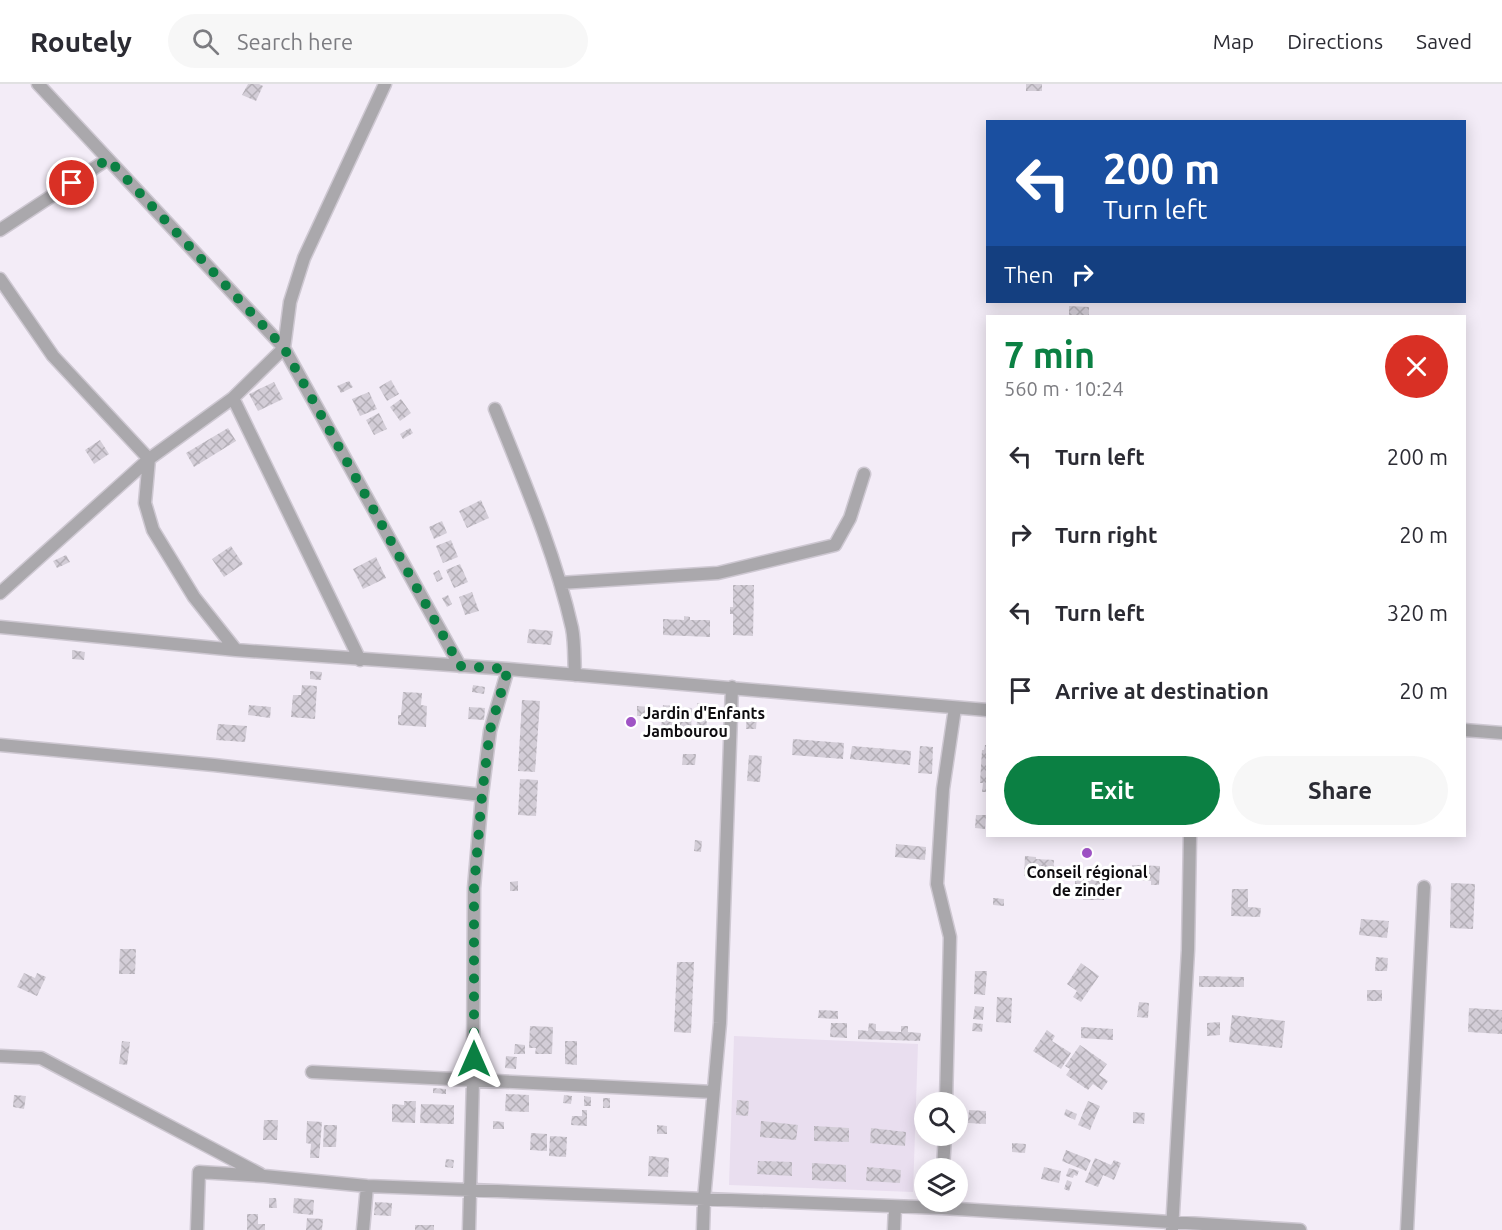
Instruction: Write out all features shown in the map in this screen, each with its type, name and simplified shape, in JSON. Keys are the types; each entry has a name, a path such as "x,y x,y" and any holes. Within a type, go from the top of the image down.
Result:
{"street":[{"path":"38,84 284,348 460,666"},
{"path":"0,593 149,459 233,398 284,348 290,302 304,258 385,84"},
{"path":"0,230 108,159"},
{"path":"0,279 53,356 149,459 145,503 153,530 194,597 236,650"},
{"path":"233,398 360,660"},
{"path":"495,410 535,508 560,583 572,631 576,675"},
{"path":"560,583 718,573 835,545 850,518 864,474"},
{"path":"0,627 236,650 508,669 986,710"},
{"path":"469,1230 474,1080 474,888 490,730 508,669"},
{"path":"703,1230 720,1023 732,687"},
{"path":"946,1092 950,937 937,884 943,789 955,708"},
{"path":"1466,730 1502,733"},
{"path":"0,746 226,766 482,795"},
{"path":"1172,1226 1188,950 1190,837"},
{"path":"1407,1230 1424,887"},
{"path":"0,1056 41,1058 264,1176"},
{"path":"312,1072 713,1092"},
{"path":"197,1230 199,1172 367,1186 914,1206"},
{"path":"363,1230 367,1186"},
{"path":"894,1230 895,1207"},
{"path":"968,1209 1079,1224 1300,1230"}],"shaded area":[{"path":"734,1036 918,1044 916,1092 914,1092 913,1192 729,1185"}],"building":[{"path":"248,84 263,86 256,101 242,95"},
{"path":"1026,84 1042,84 1042,91 1026,91"},
{"path":"1069,306 1089,307 1089,315 1069,315"},
{"path":"391,380 399,394 387,401 379,387"},
{"path":"349,381 353,387 341,393 337,386"},
{"path":"274,382 283,399 258,411 249,394"},
{"path":"369,392 377,409 360,416 352,399"},
{"path":"401,399 411,413 400,421 390,407"},
{"path":"379,413 387,429 374,435 366,420"},
{"path":"228,428 236,441 194,467 186,453"},
{"path":"410,428 413,433 403,439 400,434"},
{"path":"100,440 109,454 94,464 85,450"},
{"path":"481,500 489,518 467,528 459,511"},
{"path":"442,521 447,533 434,539 429,527"},
{"path":"451,540 458,557 443,563 436,546"},
{"path":"231,546 243,564 224,577 212,559"},
{"path":"66,555 70,562 57,568 53,561"},
{"path":"376,557 386,578 363,589 353,569"},
{"path":"460,564 468,582 454,588 446,570"},
{"path":"439,570 443,579 437,582 433,573"},
{"path":"733,585 754,585 753,636 733,635 733,614 730,614 730,607 733,607"},
{"path":"472,592 479,611 465,615 459,597"},
{"path":"448,595 452,604 447,607 442,598"},
{"path":"684,616 690,617 690,620 710,620 710,637 663,635 663,619 684,620"},
{"path":"529,629 553,631 551,645 527,643"},
{"path":"72,650 85,652 84,660 72,659"},
{"path":"310,671 322,672 321,680 310,679"},
{"path":"302,685 317,686 315,719 291,717 293,695 301,695"},
{"path":"473,685 485,687 484,694 472,692"},
{"path":"403,692 422,693 421,705 427,706 426,727 398,725"},
{"path":"522,700 540,701 535,772 518,771"},
{"path":"697,703 710,704 709,709 697,707"},
{"path":"249,705 271,707 270,718 248,715"},
{"path":"663,705 692,708 691,730 661,728"},
{"path":"637,706 651,707 650,716 637,716"},
{"path":"469,707 485,708 484,720 468,719"},
{"path":"747,709 762,710 762,717 757,717 756,729 746,729"},
{"path":"697,719 707,719 706,739 696,738"},
{"path":"218,724 247,726 245,742 216,740"},
{"path":"793,739 844,743 843,759 792,755"},
{"path":"986,745 986,792 982,792 983,783 980,783 982,750"},
{"path":"852,746 911,751 910,765 850,759"},
{"path":"920,746 933,747 932,774 918,773"},
{"path":"683,754 696,754 695,765 682,765"},
{"path":"749,755 762,756 760,782 747,781"},
{"path":"520,779 538,780 536,816 518,815"},
{"path":"976,815 986,815 985,829 975,828"},
{"path":"695,840 702,841 701,852 694,851"},
{"path":"896,844 926,847 925,860 895,857"},
{"path":"1025,856 1054,860 1053,877 1024,876"},
{"path":"1132,865 1160,866 1159,885 1151,885 1151,881 1140,880 1140,877 1131,877"},
{"path":"1075,878 1105,878 1104,900 1083,900 1083,892 1075,891"},
{"path":"518,881 518,891 510,891 510,882"},
{"path":"1451,883 1475,884 1473,929 1450,928"},
{"path":"1232,889 1248,889 1248,907 1261,908 1260,917 1231,916"},
{"path":"993,898 1004,899 1004,906 993,905"},
{"path":"1361,919 1389,921 1387,938 1359,935"},
{"path":"120,949 136,949 135,974 119,974"},
{"path":"1376,957 1388,958 1387,971 1375,971"},
{"path":"677,962 694,962 691,1033 674,1032"},
{"path":"1081,963 1099,976 1081,1002 1073,997 1077,991 1067,984"},
{"path":"975,971 987,971 985,995 974,994"},
{"path":"24,973 35,978 37,973 46,977 37,996 17,987"},
{"path":"1199,976 1244,977 1244,987 1199,987"},
{"path":"1367,990 1382,990 1382,1001 1367,1001"},
{"path":"997,997 1012,998 1011,1023 996,1022"},
{"path":"1139,1002 1149,1003 1148,1018 1137,1017"},
{"path":"975,1006 984,1007 983,1020 973,1019"},
{"path":"1469,1008 1502,1010 1502,1034 1468,1032"},
{"path":"819,1010 838,1011 838,1019 818,1018"},
{"path":"1232,1015 1285,1021 1282,1048 1229,1042"},
{"path":"1220,1022 1220,1035 1207,1036 1207,1023"},
{"path":"831,1023 847,1023 847,1038 830,1037"},
{"path":"869,1023 876,1024 876,1031 901,1032 901,1026 908,1026 908,1032 921,1033 920,1041 858,1039 858,1030 868,1031"},
{"path":"973,1023 983,1024 982,1032 972,1031"},
{"path":"530,1026 553,1027 552,1054 535,1054 536,1048 529,1048"},
{"path":"1081,1027 1113,1029 1113,1040 1081,1038"},
{"path":"1047,1030 1055,1036 1052,1041 1071,1053 1061,1069 1033,1051"},
{"path":"122,1041 130,1042 127,1065 119,1064"},
{"path":"565,1041 577,1041 577,1065 565,1064"},
{"path":"515,1044 525,1045 525,1054 514,1054"},
{"path":"1080,1045 1107,1064 1099,1075 1108,1081 1102,1090 1093,1084 1088,1090 1066,1075 1070,1069 1065,1066"},
{"path":"506,1056 517,1057 516,1069 505,1068"},
{"path":"433,1088 446,1089 446,1094 433,1093"},
{"path":"506,1094 529,1095 529,1112 505,1111"},
{"path":"14,1095 26,1096 24,1109 13,1107"},
{"path":"564,1095 572,1096 571,1104 563,1103"},
{"path":"584,1096 591,1097 591,1106 584,1106"},
{"path":"603,1098 610,1098 610,1108 603,1108"},
{"path":"737,1100 749,1101 748,1116 736,1115"},
{"path":"404,1101 416,1101 415,1123 392,1122 392,1104 404,1105"},
{"path":"1088,1101 1100,1106 1090,1130 1078,1125"},
{"path":"421,1104 454,1105 454,1124 420,1123"},
{"path":"1066,1109 1077,1114 1075,1120 1064,1115"},
{"path":"582,1110 587,1110 587,1126 571,1125 572,1116 582,1116"},
{"path":"969,1110 986,1111 986,1124 968,1123"},
{"path":"1133,1112 1145,1113 1144,1124 1133,1123"},
{"path":"264,1120 278,1120 277,1140 263,1140"},
{"path":"307,1121 322,1122 319,1158 310,1158 311,1144 306,1143"},
{"path":"493,1121 504,1122 504,1129 493,1129"},
{"path":"761,1121 798,1125 796,1140 760,1137"},
{"path":"324,1125 337,1125 336,1147 323,1147"},
{"path":"657,1125 667,1126 667,1134 657,1134"},
{"path":"814,1126 849,1128 849,1142 814,1141"},
{"path":"871,1128 906,1132 905,1146 870,1143"},
{"path":"531,1133 547,1134 547,1151 530,1150"},
{"path":"550,1136 567,1137 566,1157 549,1156"},
{"path":"1012,1143 1026,1144 1025,1153 1012,1152"},
{"path":"1066,1150 1091,1160 1086,1171 1062,1161"},
{"path":"649,1156 669,1158 668,1177 648,1176"},
{"path":"1095,1158 1111,1165 1114,1160 1121,1163 1114,1180 1103,1175 1098,1187 1085,1182"},
{"path":"446,1159 454,1160 453,1168 445,1167"},
{"path":"758,1161 792,1162 792,1176 757,1174"},
{"path":"812,1163 846,1165 846,1182 812,1180"},
{"path":"867,1167 901,1170 900,1183 866,1181"},
{"path":"1044,1167 1061,1171 1059,1183 1041,1179"},
{"path":"1069,1168 1079,1171 1077,1176 1074,1175 1073,1178 1066,1176"},
{"path":"1067,1180 1072,1182 1069,1191 1064,1189"},
{"path":"269,1198 276,1198 277,1208 269,1208"},
{"path":"294,1198 314,1200 313,1215 293,1213"},
{"path":"375,1202 392,1203 391,1216 374,1215"},
{"path":"247,1214 258,1214 258,1224 265,1224 265,1230 247,1230"},
{"path":"307,1218 323,1219 322,1230 306,1230"},
{"path":"415,1225 434,1225 434,1230 415,1230"}],"place":[{"name":"Jardin d'Enfants Jambourou","path":"631,722"},
{"name":"Conseil régional de zinder","path":"1087,853"}],"route":[{"path":"72,183 108,159 284,348 460,666 508,669 490,730 482,795 474,888 474,1059"}]}
